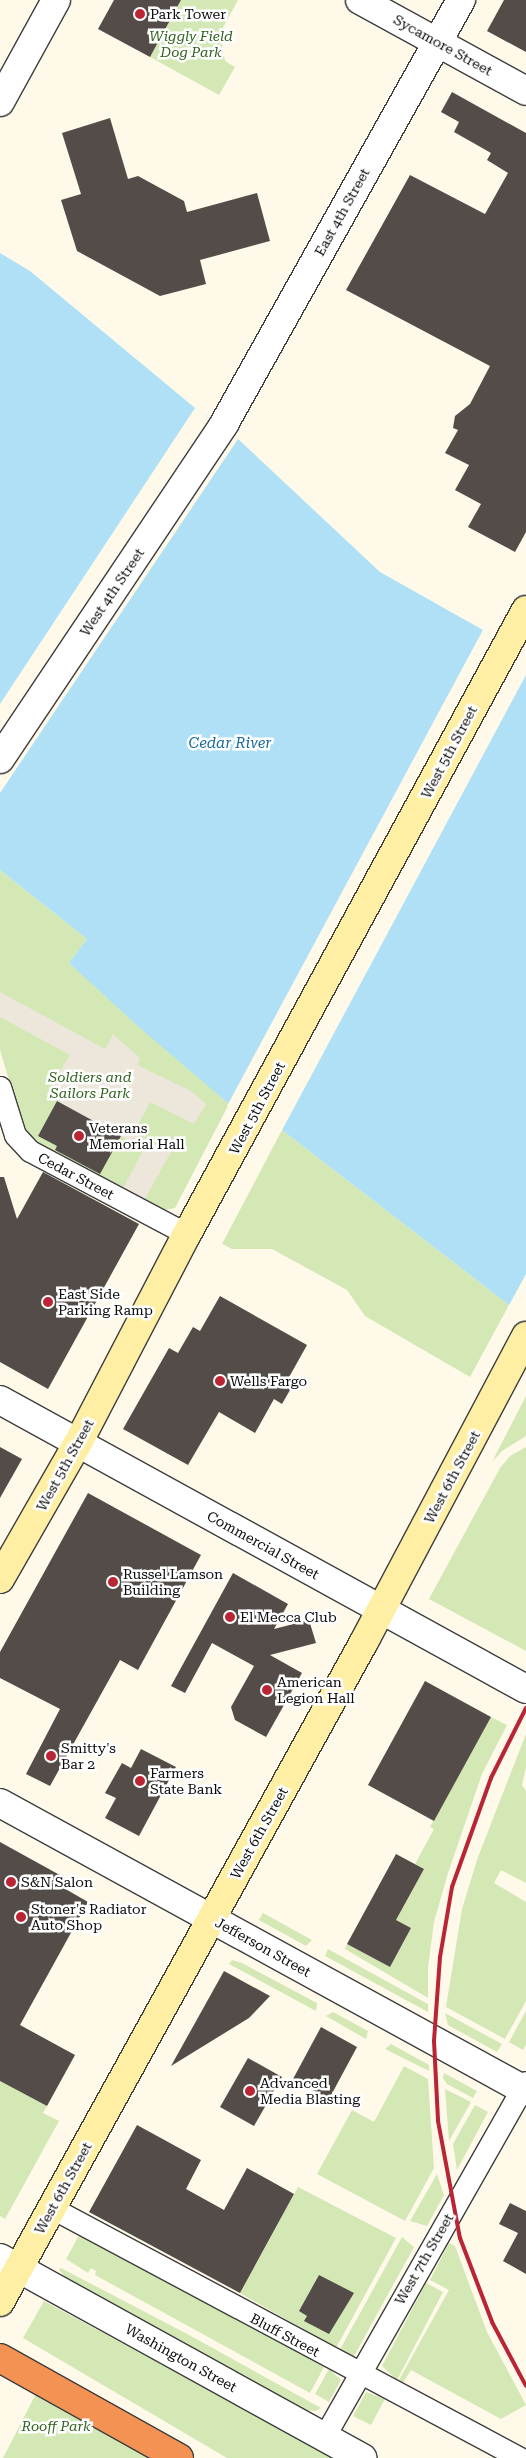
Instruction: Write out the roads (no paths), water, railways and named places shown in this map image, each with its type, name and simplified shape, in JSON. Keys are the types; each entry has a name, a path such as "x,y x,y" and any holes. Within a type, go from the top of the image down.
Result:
{"highway":[{"path":"0,2358 179,2458"}],"main road":[{"name":"West 5th Street","path":"0,1579 78,1443 187,1234 227,1164 526,610"},
{"name":"West 6th Street","path":"0,2302 9,2264 52,2208 382,1610 526,1336"}],"street":[{"path":"0,102 56,0"},
{"name":"Sycamore Street","path":"360,0 526,91"},
{"name":"East 4th Street","path":"224,424 460,0"},
{"name":"West 4th Street","path":"0,759 224,424"},
{"name":"Cedar Street","path":"0,1087 15,1135 30,1151 187,1234"},
{"name":"Commercial Street","path":"0,1400 526,1689"},
{"name":"Jefferson Street","path":"0,1803 525,2088"},
{"name":"West 7th Street","path":"324,2437 359,2373 525,2088"},
{"name":"Bluff Street","path":"52,2208 520,2458"},
{"name":"Washington Street","path":"9,2264 362,2458"}],"water":[{"name":"Cedar River","path":"0,253 30,271 195,408 238,439 380,572 483,630 526,665 526,1323 509,1305 282,1130 229,1104 140,1028 69,963 87,939 0,870"}],"railway":[{"path":"526,1708 491,1778 452,1887 440,1957 434,2041 438,2121 460,2238 492,2322 526,2386"}],"place":[{"name":"Park Tower","path":"140,14"},
{"name":"Veterans Memorial Hall","path":"79,1136"},
{"name":"East Side Parking Ramp","path":"48,1302"},
{"name":"Wells Fargo","path":"220,1381"},
{"name":"Russel Lamson Building","path":"113,1582"},
{"name":"El Mecca Club","path":"230,1617"},
{"name":"American Legion Hall","path":"267,1690"},
{"name":"Smitty's Bar 2","path":"51,1756"},
{"name":"Farmers State Bank","path":"140,1781"},
{"name":"S&N Salon","path":"11,1882"},
{"name":"Stoner's Radiator Auto Shop","path":"21,1917"},
{"name":"Advanced Media Blasting","path":"250,2091"}],"park label":[{"name":"Wiggly Field Dog Park","path":"191,44"},
{"name":"Soldiers and Sailors Park","path":"90,1086"},
{"name":"Rooff Park","path":"56,2426"}]}
